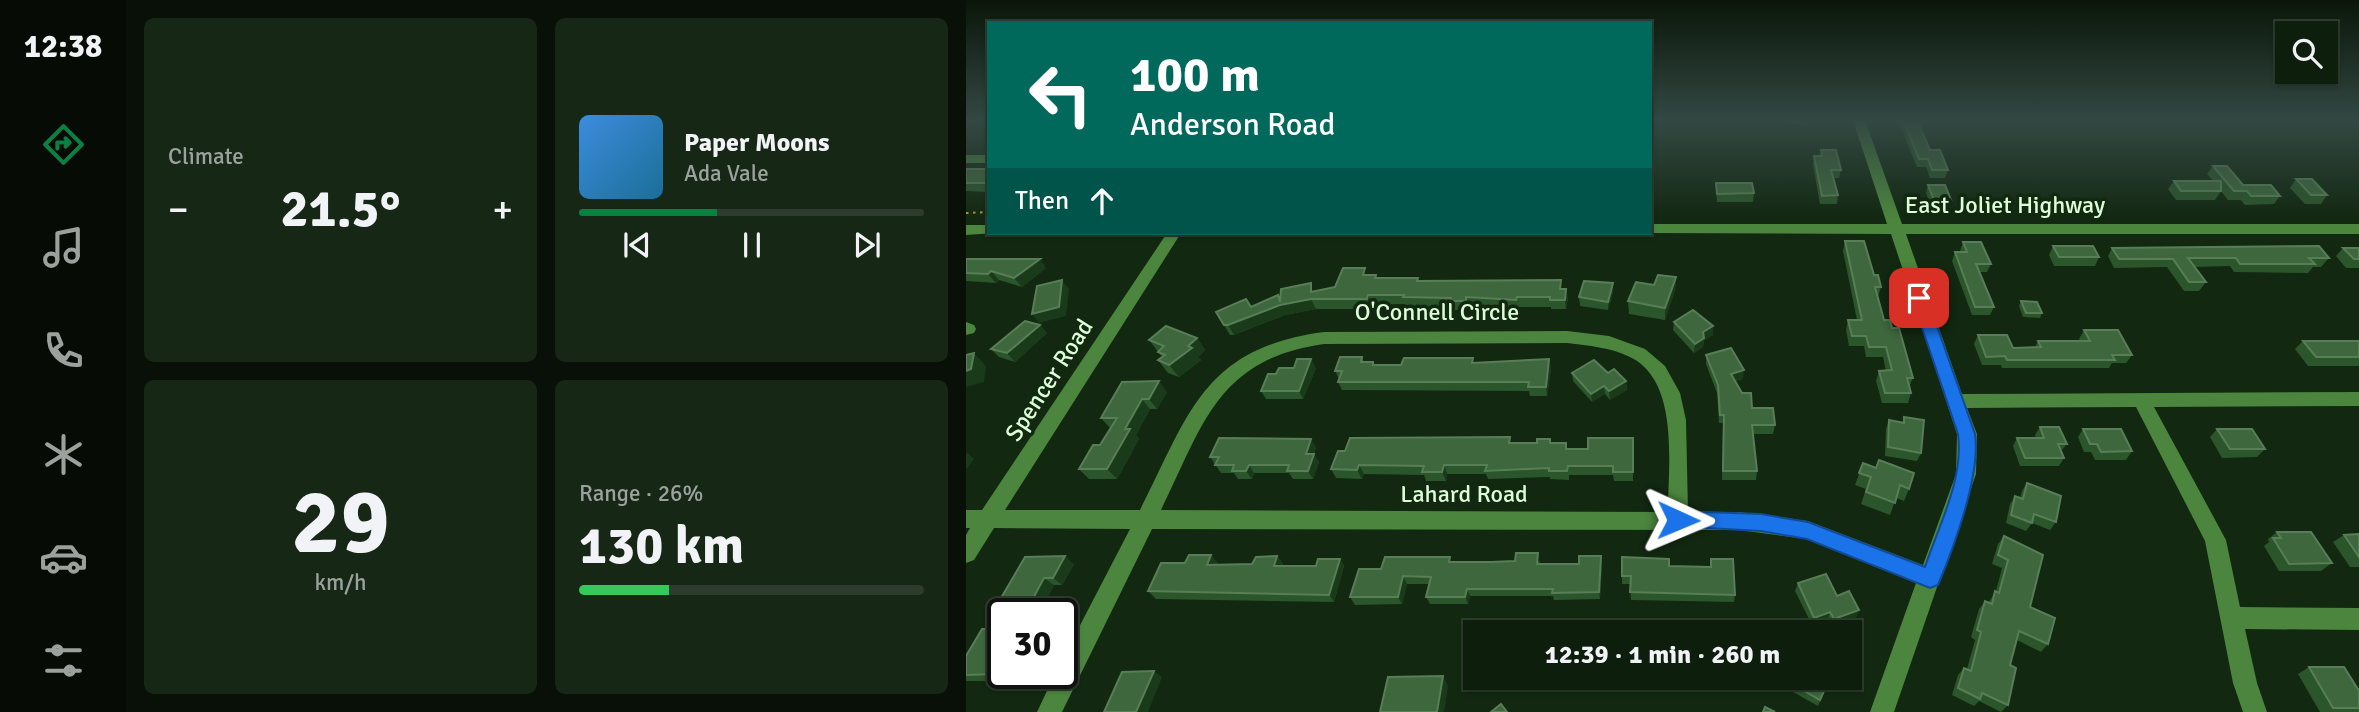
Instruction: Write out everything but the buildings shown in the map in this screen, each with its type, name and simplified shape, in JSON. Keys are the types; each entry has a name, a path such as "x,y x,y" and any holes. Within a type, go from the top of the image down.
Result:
{"street":[{"path":"1871,153 1966,434 1968,461 1966,474 1882,712"},
{"path":"966,159 987,159"},
{"name":"East Joliet Highway","path":"1652,229 2359,229"},
{"path":"966,230 987,230"},
{"name":"Spencer Road","path":"966,553 1173,235"},
{"name":"O'Connell Circle","path":"1049,712 1201,409 1224,379 1243,364 1283,345 1311,339 1393,336 1587,337 1625,345 1644,354 1664,374 1675,403 1678,520"},
{"path":"1955,401 2359,399"},
{"path":"2141,400 2215,540 2245,683 2255,712"},
{"name":"Lahard Road","path":"966,519 1678,520 1761,523 1808,530 1930,578"},
{"path":"2232,618 2359,619"}],"path":[{"path":"966,213 987,212"}],"route":[{"path":"1678,520 1739,521 1808,530 1930,578 1966,474 1968,447 1966,434 1919,298"}]}
